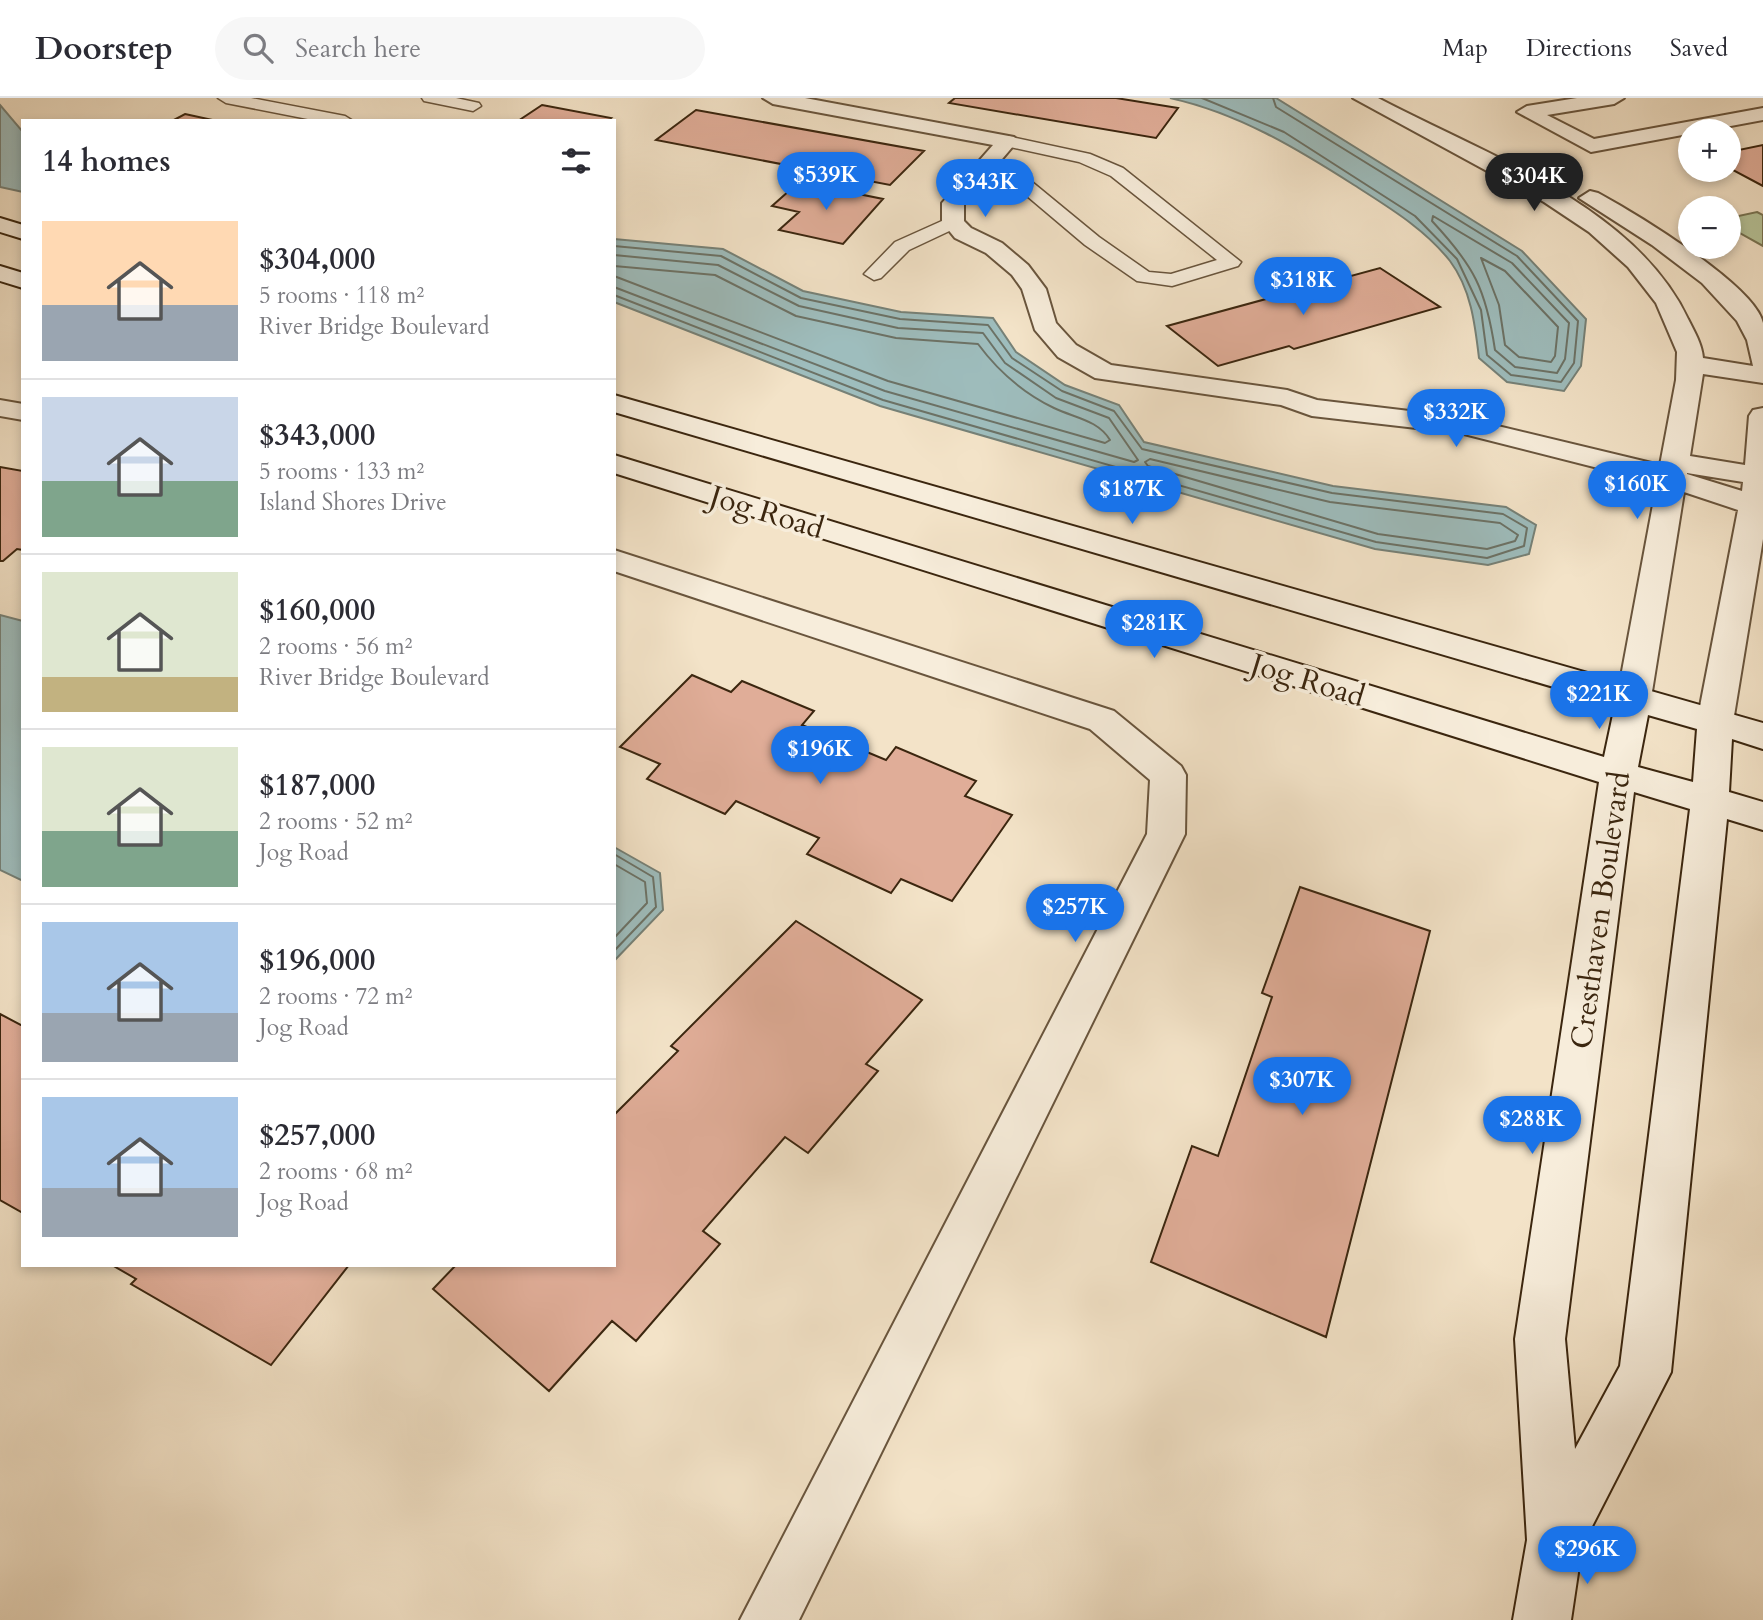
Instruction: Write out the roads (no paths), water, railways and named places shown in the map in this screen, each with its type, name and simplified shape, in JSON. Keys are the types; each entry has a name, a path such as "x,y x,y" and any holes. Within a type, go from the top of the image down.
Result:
{"street":[{"path":"772,98 1007,141"},
{"path":"1363,98 1570,208 1634,258 1664,294 1690,350 1689,364 1763,375"},
{"path":"1395,98 1643,228 1686,256 1727,296 1760,340 1763,361"},
{"path":"1614,98 1527,112 1591,146 1763,114"},
{"path":"1748,98 1763,105"},
{"path":"1007,141 953,203 953,222 963,233 994,248 1020,270 1034,289 1044,325 1067,351 1104,372 1287,398 1312,408 1460,425 1637,467 1672,470"},
{"path":"0,225 21,231"},
{"path":"0,273 21,280"},
{"path":"1664,294 1727,296"},
{"name":"Cresthaven Boulevard","path":"1542,1620 1555,1540 1540,1339 1618,775 1634,698 1689,364"},
{"path":"1287,398 1321,390 1408,397 1672,470 1760,491"},
{"name":"Jog Road","path":"616,404 1763,736"},
{"path":"0,408 21,412"},
{"name":"Cresthaven Boulevard","path":"1555,1540 1645,1372 1710,800 1715,722 1760,491 1763,416"},
{"name":"Jog Road","path":"616,465 1618,775 1763,816"},
{"path":"616,561 1102,720 1168,775 1166,834 769,1620"}],"lane":[{"path":"226,98 335,119"},
{"path":"430,98 480,102"},
{"path":"453,119 480,102"},
{"path":"983,169 1020,181 1092,241 1143,277 1172,280 1231,262 1117,172 1084,158 1007,141"},
{"path":"874,274 902,246 953,222"}],"water":[{"path":"1170,98 1276,98 1522,251 1586,319 1581,366 1564,391 1507,382 1479,358 1471,307 1463,283 1440,249 1405,219 1332,171 1266,133 1219,113"},
{"path":"0,105 21,130 21,192 0,187"},
{"path":"616,239 723,249 803,291 901,312 993,318 1016,352 1065,385 1119,405 1144,442 1333,486 1506,507 1536,525 1529,554 1488,565 1375,549 880,406 616,303"},
{"path":"0,615 21,620 21,880 0,870"},
{"path":"616,848 660,873 663,910 616,959"}]}
